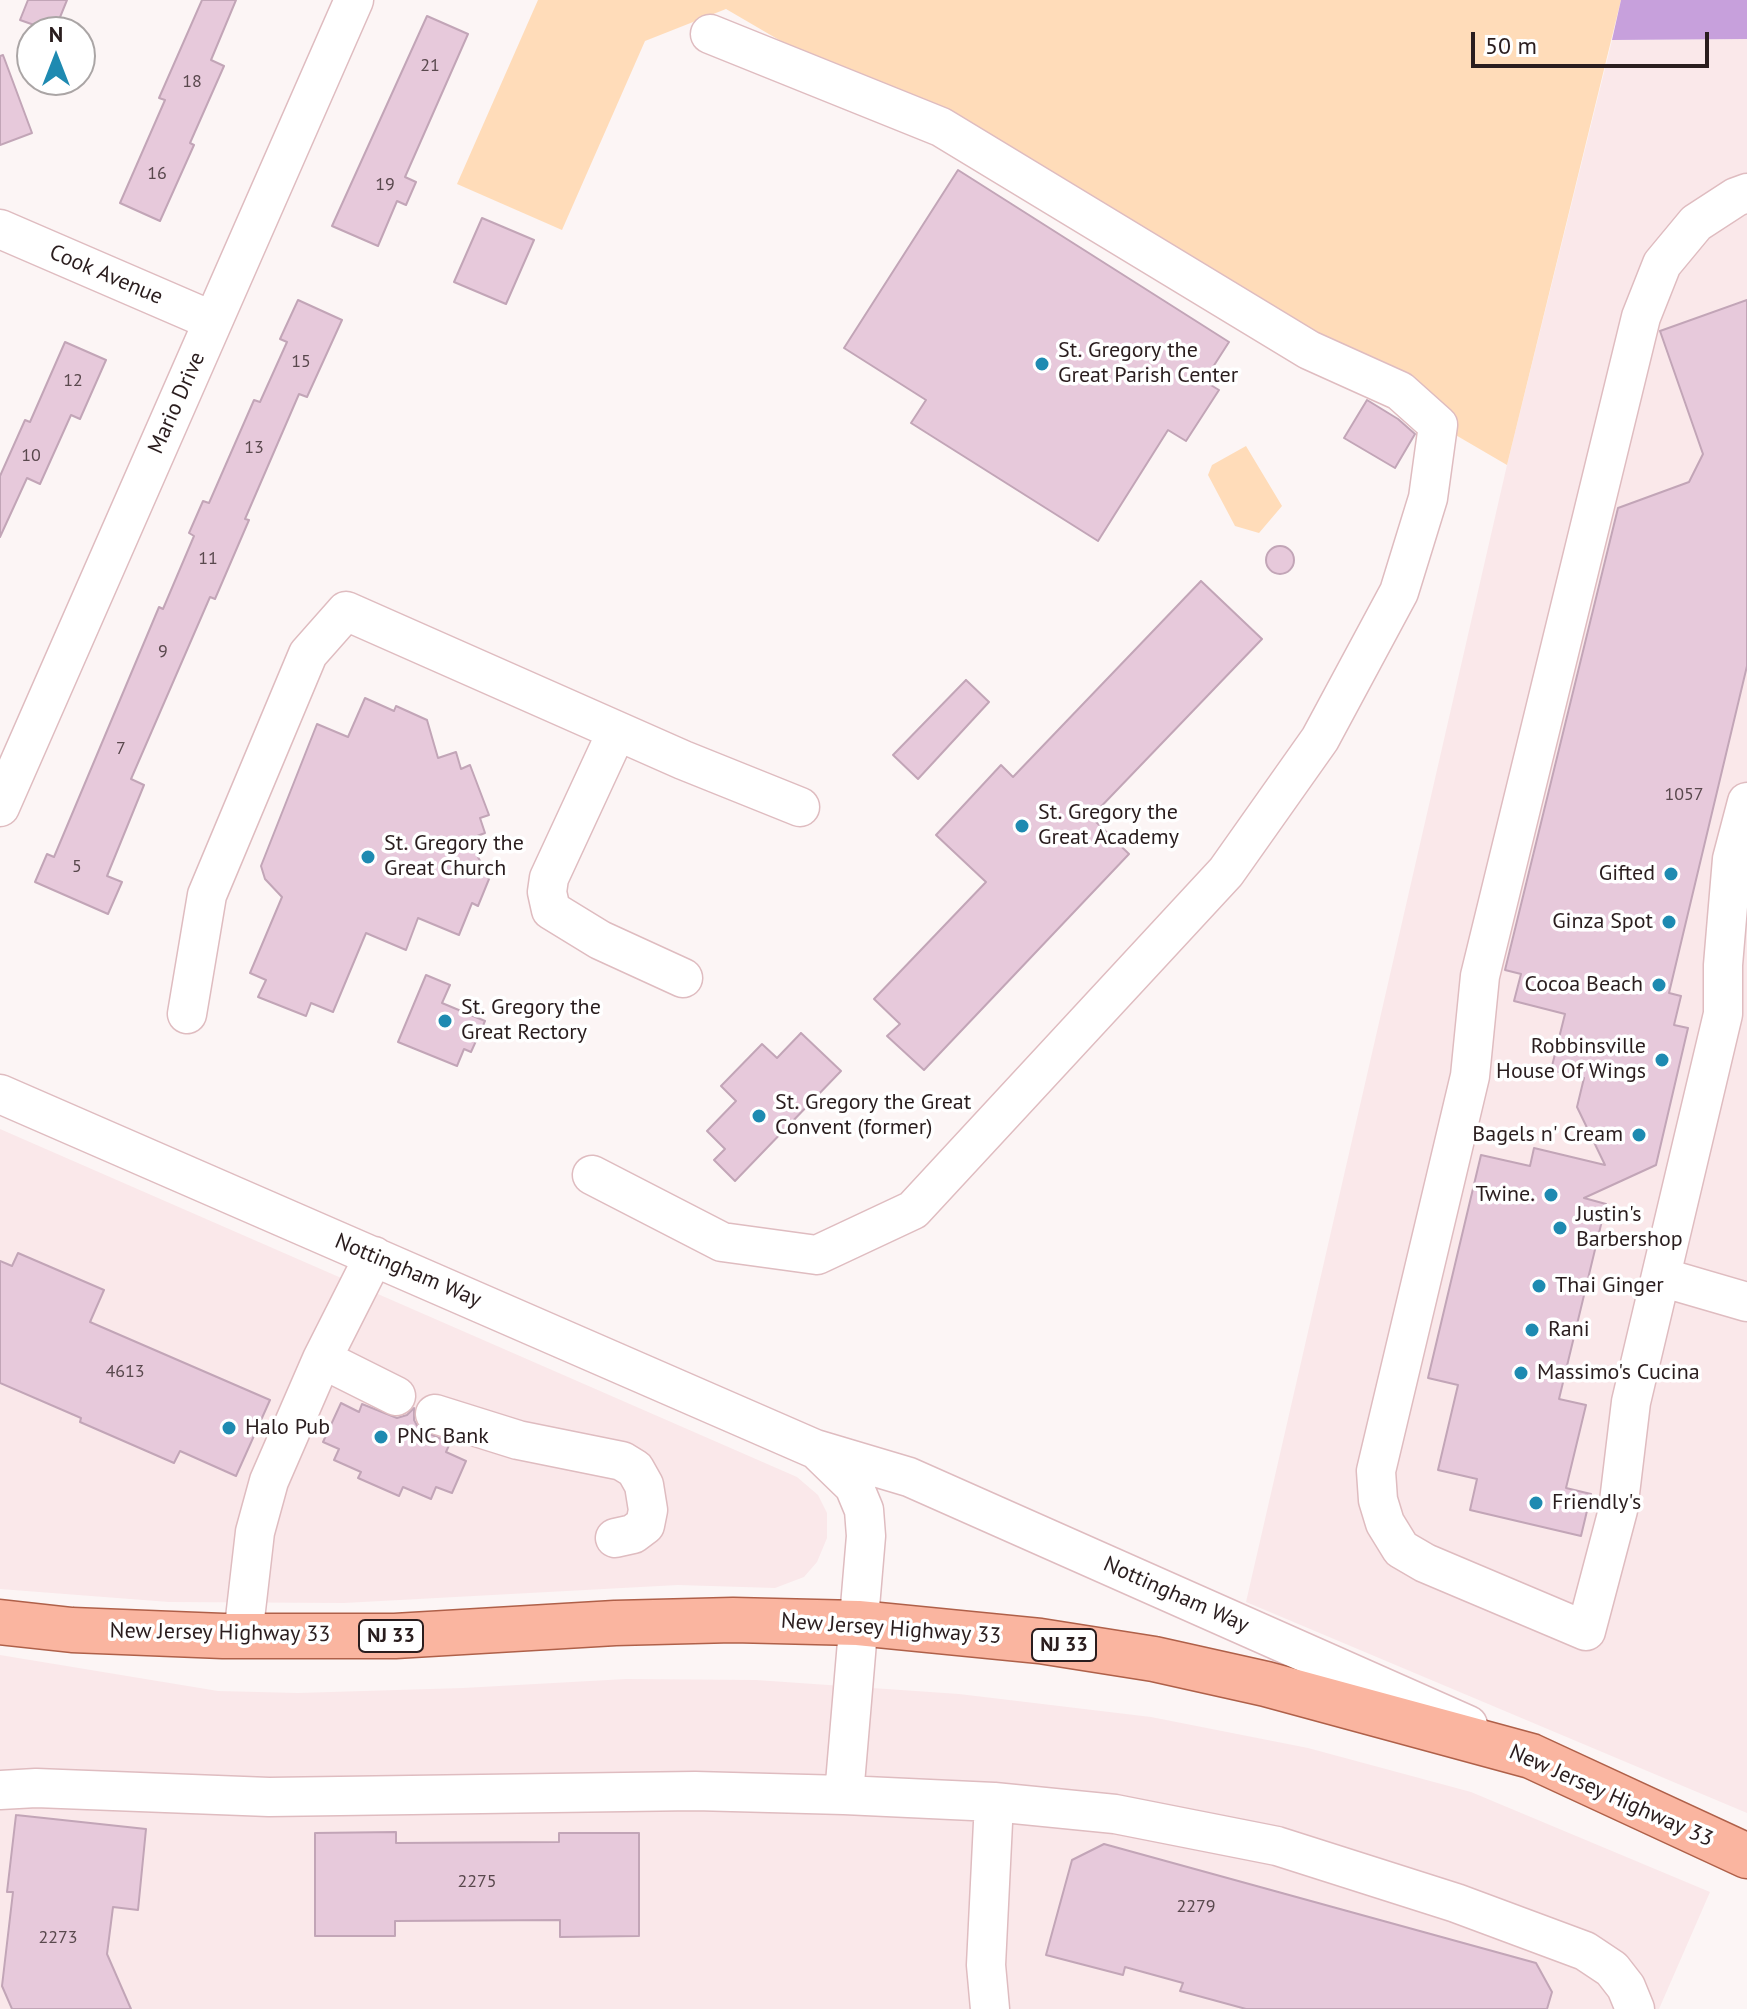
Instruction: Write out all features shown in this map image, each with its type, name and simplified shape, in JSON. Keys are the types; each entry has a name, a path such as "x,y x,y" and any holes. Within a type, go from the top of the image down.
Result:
{"main road":[{"name":"New Jersey Highway 33","path":"0,1622 72,1630 243,1636 395,1636 615,1623 733,1620 858,1623 1040,1641 1154,1659 1266,1684 1531,1756 1747,1856"}],"street":[{"name":"Mario Drive","path":"0,807 354,0"},
{"path":"592,1175 722,1242 817,1255 913,1210 1226,872 1320,739 1399,592 1428,498 1438,425 1400,391 1309,350 941,127 710,34"},
{"path":"1747,193 1696,223 1662,264 1641,317 1480,976 1470,1076 1376,1471 1378,1500 1385,1523 1401,1549 1425,1563 1586,1631 1618,1510 1631,1402 1723,1014 1723,965 1732,859 1747,802"},
{"name":"Cook Avenue","path":"0,229 213,321"},
{"path":"187,1014 207,895 308,654 346,611 617,731 800,807"},
{"path":"617,731 550,874 547,892 551,910 600,940 683,978"},
{"name":"Nottingham Way","path":"0,1094 815,1449 909,1477 1441,1712 1531,1756"},
{"path":"243,1636 255,1532 269,1481 322,1359 374,1256"},
{"path":"1661,1277 1747,1302"},
{"path":"322,1359 396,1396"},
{"path":"435,1414 518,1440 622,1461 635,1469 644,1485 648,1510 645,1525 633,1534 615,1538"},
{"name":"Nottingham Way","path":"815,1449 854,1486 864,1510 866,1536 844,1795"},
{"path":"0,1790 36,1788 269,1797 695,1791 994,1802 1115,1814 1277,1846 1456,1903 1585,1951 1612,1969 1626,1987 1635,2009"},
{"path":"990,2009 986,1965 994,1802"}],"shaded area":[{"path":"538,0 1621,0 1507,465 726,9 645,41 562,230 457,184"},
{"path":"1621,0 1747,0 1747,39 1612,40"},
{"path":"1747,39 1747,1813 1246,1602 1507,465 1612,40"},
{"path":"1246,446 1282,506 1259,533 1235,526 1208,475 1212,465"},
{"path":"0,1129 797,1477 818,1495 827,1513 827,1538 817,1562 804,1577 775,1588 678,1585 344,1603 169,1602 0,1589"},
{"path":"0,1655 218,1691 298,1693 626,1679 756,1680 959,1694 1151,1717 1308,1748 1471,1792 1710,1892 1659,2009 0,2009"}],"building":[{"path":"28,0 67,0 60,16 22,16"},
{"path":"202,0 236,0 211,60 224,66 190,143 194,145 160,221 120,203 165,100 159,98"},
{"path":"427,16 468,34 405,177 416,182 406,205 397,201 378,246 332,226"},
{"path":"3,55 32,133 0,145 0,56"},
{"name":"St. Gregory the Great Parish Center","path":"958,170 1229,342 1204,381 1219,390 1186,441 1168,430 1098,541 911,423 926,400 844,348"},
{"path":"482,218 534,240 506,304 454,282"},
{"path":"298,300 342,320 307,397 299,394 245,519 249,520 215,599 210,597 131,779 144,785 107,876 122,882 108,914 35,882 47,854 54,857 159,607 163,609 194,536 189,533 203,501 209,503 254,400 260,402 287,342 280,339"},
{"path":"1747,300 1747,666 1669,993 1681,996 1674,1025 1688,1028 1656,1165 1584,1198 1606,1204 1559,1399 1586,1405 1566,1488 1591,1494 1581,1536 1470,1510 1477,1479 1438,1470 1458,1385 1428,1378 1481,1155 1530,1166 1534,1148 1605,1165 1577,1107 1584,1078 1551,1070 1565,1014 1514,1001 1521,974 1505,970 1618,508 1689,482 1703,454 1660,331"},
{"path":"65,342 106,360 80,419 71,415 40,484 27,478 0,537 0,476 25,420 30,422"},
{"path":"1367,400 1398,419 1415,434 1395,468 1344,438"},
{"path":"1280,546 1290,550 1294,560 1290,570 1280,574 1270,570 1266,560 1270,550"},
{"name":"St. Gregory the Great Academy","path":"1201,581 1262,639 1091,817 1129,854 924,1070 887,1036 900,1024 874,999 986,882 936,835 1001,765 1013,777"},
{"path":"966,680 989,702 918,779 893,755"},
{"name":"St. Gregory the Great Church","path":"365,698 394,711 396,706 427,720 438,758 456,752 461,769 470,765 489,815 480,818 485,833 469,839 489,879 478,906 472,903 459,935 418,918 406,950 366,933 333,1012 311,1003 306,1016 258,997 266,980 250,973 282,897 265,879 261,866 317,724 348,737"},
{"name":"St. Gregory the Great Rectory","path":"426,975 450,985 442,1003 485,1021 471,1052 464,1049 457,1066 398,1042"},
{"name":"St. Gregory the Great Convent (former)","path":"801,1033 841,1071 735,1181 714,1160 725,1149 707,1131 736,1101 721,1086 762,1044 777,1058"},
{"path":"18,1253 104,1290 90,1322 270,1400 236,1476 180,1451 174,1463 0,1383 0,1261 12,1266"},
{"name":"PNC Bank","path":"341,1403 359,1412 362,1404 397,1418 407,1415 414,1408 414,1420 419,1429 450,1443 446,1452 466,1461 452,1493 436,1487 431,1499 403,1487 399,1496 358,1478 361,1472 334,1460 339,1449 323,1442"},
{"path":"16,1815 146,1829 138,1910 113,1907 107,1954 131,2009 12,2009 2,1986 13,1892 7,1892"},
{"path":"396,1832 396,1843 559,1842 559,1833 639,1833 639,1936 560,1937 560,1920 395,1921 395,1936 315,1936 315,1833"},
{"path":"1104,1844 1536,1963 1552,1992 1547,2009 1246,2009 1180,1991 1183,1983 1125,1967 1123,1975 1046,1955 1072,1860"}],"place":[{"name":"St. Gregory the Great Parish Center","path":"1042,364"},
{"name":"St. Gregory the Great Academy","path":"1022,826"},
{"name":"St. Gregory the Great Church","path":"368,857"},
{"name":"Gifted","path":"1671,874"},
{"name":"Ginza Spot","path":"1669,922"},
{"name":"Cocoa Beach","path":"1659,985"},
{"name":"St. Gregory the Great Rectory","path":"445,1021"},
{"name":"Robbinsville House Of Wings","path":"1662,1060"},
{"name":"St. Gregory the Great Convent (former)","path":"759,1116"},
{"name":"Bagels n' Cream","path":"1639,1135"},
{"name":"Twine.","path":"1551,1195"},
{"name":"Justin's Barbershop","path":"1560,1228"},
{"name":"Thai Ginger","path":"1539,1286"},
{"name":"Rani","path":"1532,1330"},
{"name":"Massimo's Cucina","path":"1521,1373"},
{"name":"Halo Pub","path":"229,1428"},
{"name":"PNC Bank","path":"381,1437"},
{"name":"Friendly's","path":"1536,1503"}]}
